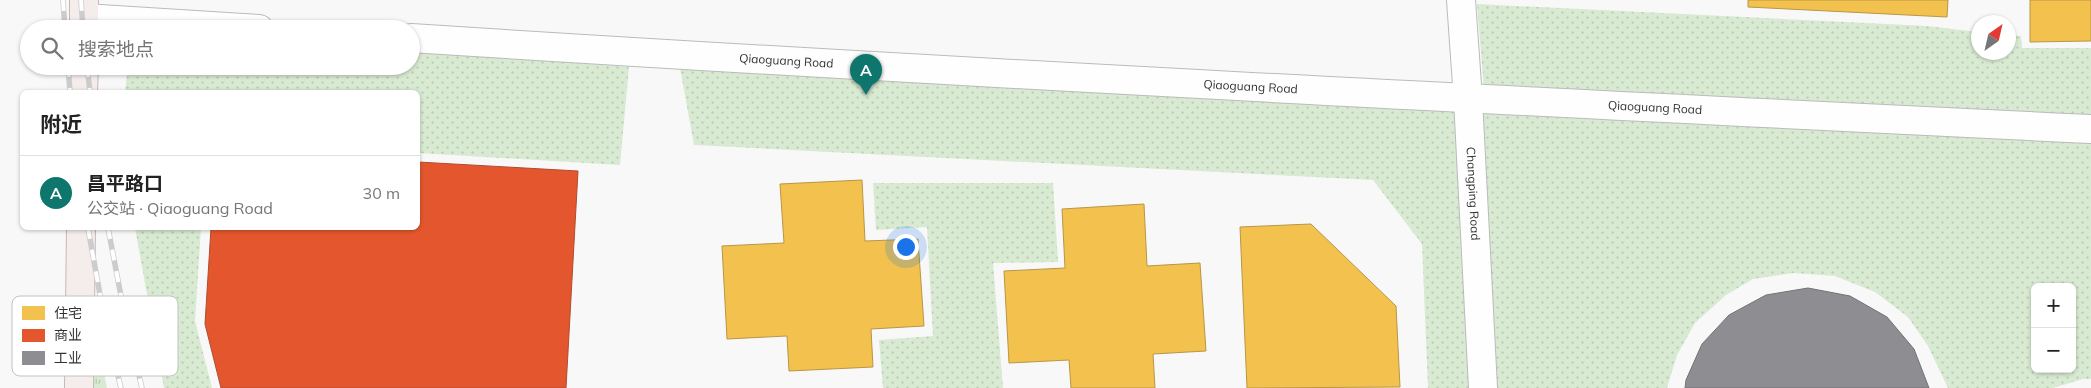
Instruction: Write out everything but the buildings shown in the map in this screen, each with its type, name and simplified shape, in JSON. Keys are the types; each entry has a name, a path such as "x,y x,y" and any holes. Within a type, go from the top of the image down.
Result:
{"main road":[{"path":"83,90 84,75"},
{"path":"80,296 81,230"}],"street":[{"name":"Changping Road","path":"1461,0 1468,99 1482,388"},
{"path":"84,16 138,20"},
{"name":"Qiaoguang Road","path":"420,39 669,55 1468,99 2091,129"}],"green space":[{"path":"1477,4 1927,26 1971,31 1971,60 2016,60 2016,36 2021,36 2022,48 2091,48 2091,120 1484,88"},
{"path":"420,52 629,67 620,165 420,153 420,90 125,90 127,75 420,75"},
{"path":"680,68 1461,107 1475,388 1428,388 1422,244 1373,180 694,145"},
{"path":"1477,109 2091,134 2091,379 2083,379 2053,388 1948,388 1928,346 1908,317 1875,292 1835,276 1793,273 1753,279 1726,295 1695,323 1677,355 1667,388 1492,388"},
{"path":"873,183 1053,183 1058,262 993,263 1003,388 883,388 879,340 933,336 927,227 876,230"},
{"path":"135,230 201,230 195,321 212,388 164,388 162,376 178,376 178,296 147,296"},
{"path":"82,268 88,296 82,296"},
{"path":"80,376 104,376 107,388 80,388"}],"railway":[{"path":"63,0 64,20"},
{"path":"81,0 82,20"},
{"path":"69,75 70,90"},
{"path":"88,75 90,90"},
{"path":"88,230 100,296"},
{"path":"108,230 121,296"},
{"path":"118,376 121,388"},
{"path":"139,376 142,388"}],"place":[{"name":"昌平路口","path":"866,95"}]}
